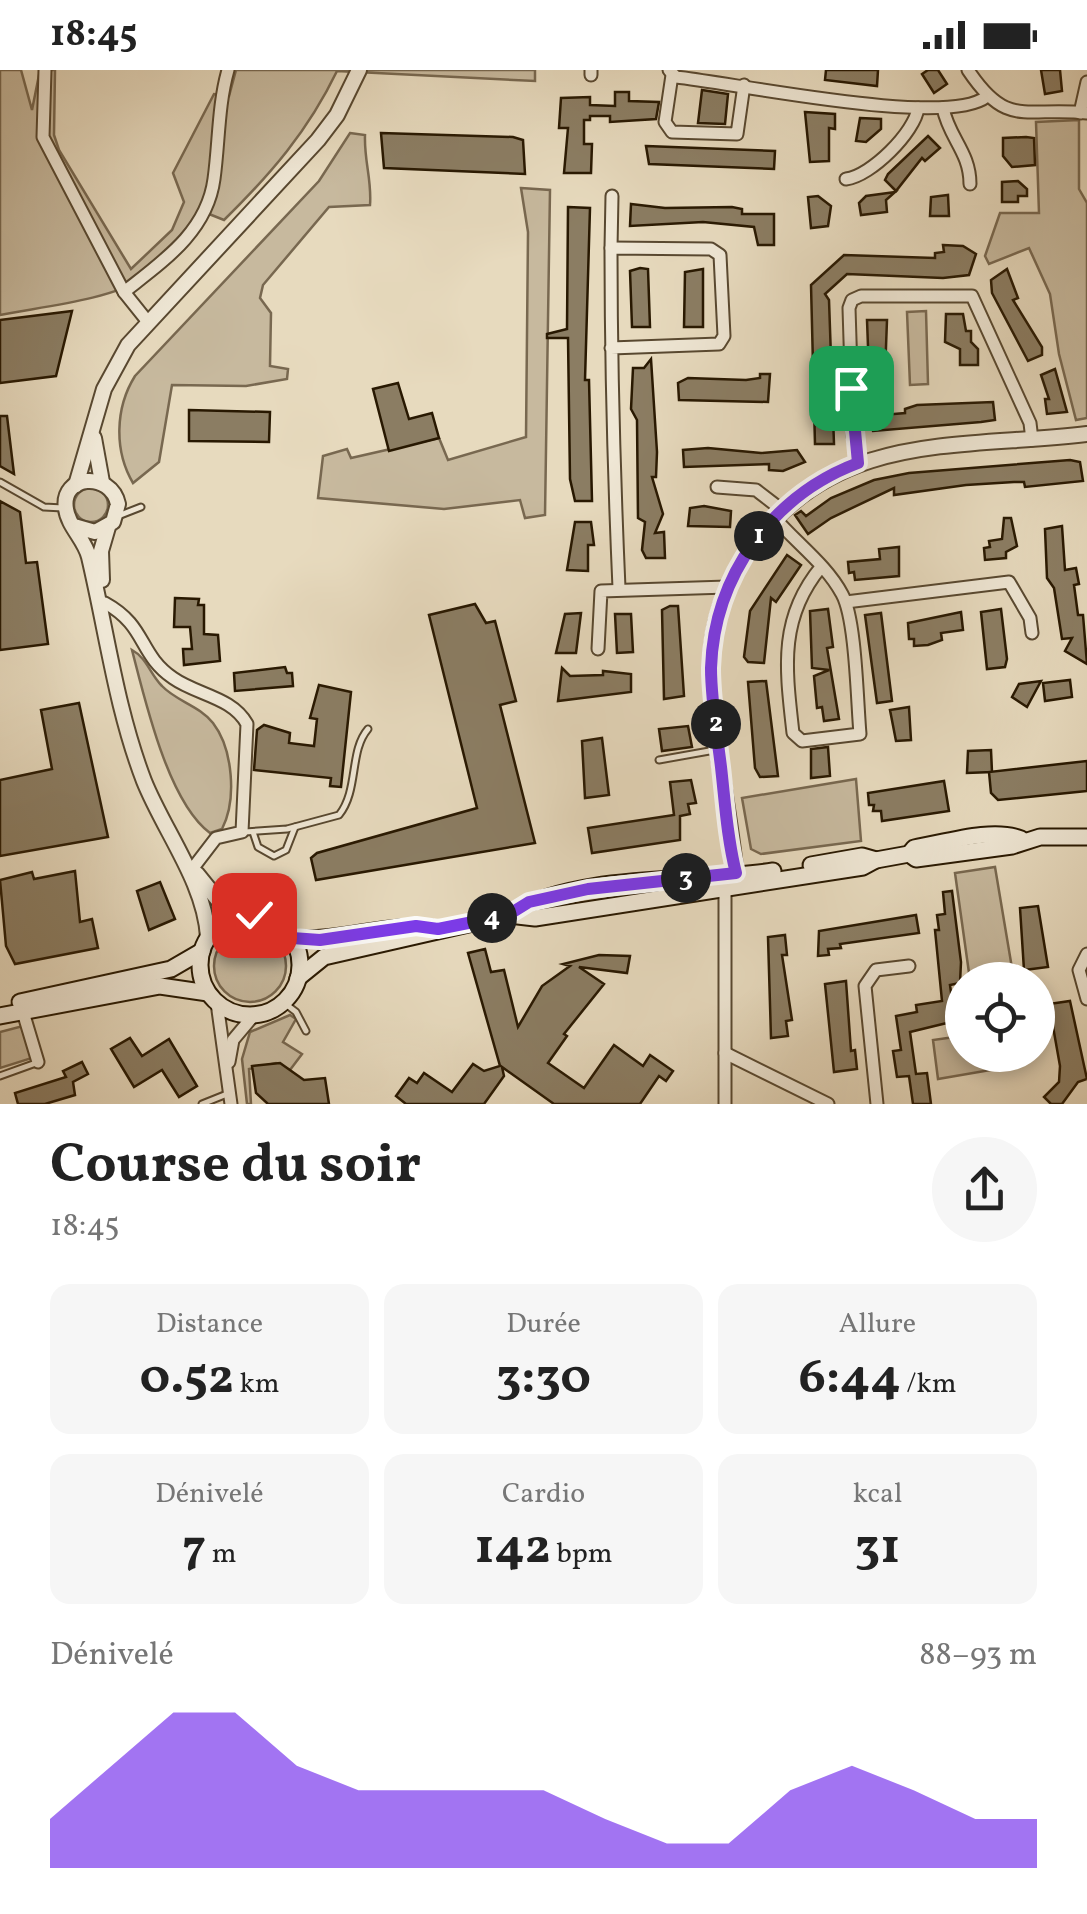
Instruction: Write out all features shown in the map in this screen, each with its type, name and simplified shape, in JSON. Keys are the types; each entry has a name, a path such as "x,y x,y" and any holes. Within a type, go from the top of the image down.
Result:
{"main road":[{"path":"0,1016 26,1017 176,984 212,998 234,1012 254,1014 283,1002 298,978 324,958 508,915 529,902 588,889 731,880 862,856 876,860 909,854 914,848 1011,835 1022,840 1085,835"},
{"path":"0,1006 171,970 205,944 220,924 245,915 272,920 292,938 299,958 298,978"},
{"path":"292,938 320,940 416,926 438,929"},
{"path":"205,944 200,972 212,998"}],"street":[{"path":"46,70 42,137 124,292 148,322"},
{"path":"124,292 172,254 204,214 212,192 228,70"},
{"path":"205,944 200,898 150,796 126,728 88,550 66,508 117,361 148,322 318,140 337,116 359,70"},
{"path":"968,70 986,98 1014,112 1084,113 1087,82"},
{"path":"744,85 737,134 672,132 665,122 670,73 918,108 970,108 986,98"},
{"path":"846,179 874,165 914,122 918,108"},
{"path":"943,108 949,131 967,153 970,184"},
{"path":"612,196 611,348 619,588"},
{"path":"611,248 716,250 722,260 724,336 714,345 611,348"},
{"path":"858,463 853,436 849,308 852,300 861,296 972,296 1030,422 1032,440"},
{"path":"94,426 102,482 117,498 101,551 104,603 143,756 208,893 224,907 245,915"},
{"path":"725,1104 731,880 711,671 716,625 727,587 778,513 818,481 858,463 905,452 1087,434"},
{"path":"76,485 88,480 102,482"},
{"path":"717,486 756,490 778,513 821,567 846,602 860,734 802,741 793,733 785,656 788,629 798,600 821,567"},
{"path":"74,526 88,532 112,522"},
{"path":"846,602 1008,582 1030,618 1032,633"},
{"path":"598,650 599,592 619,588 727,587"},
{"path":"104,603 135,623 155,662 174,680 241,714 247,724 247,832 216,838 193,868"},
{"path":"1087,954 1083,969 1087,999"},
{"path":"877,1104 864,986 876,970 909,966"},
{"path":"212,998 229,1096"},
{"path":"229,1096 234,1040 254,1014"},
{"path":"26,1017 38,1062"},
{"path":"725,1053 828,1104"}],"lane":[{"path":"0,482 44,507 66,508"},
{"path":"112,522 140,507 117,498"},
{"path":"295,827 286,850 274,856 258,848 247,832 295,827 339,816 348,804 361,738 368,729"},
{"path":"659,760 719,750"},
{"path":"283,1002 296,1012 306,1031"},
{"path":"0,1076 38,1062"},
{"path":"202,1104 229,1096"}],"shaded area":[{"path":"0,70 21,70 32,110 40,70 55,70 54,135 59,150 131,269 172,230 184,202 173,173 214,94 229,96 236,70 535,70 535,81 337,71 287,151 224,220 209,214 152,270 129,286 94,297 0,315"},
{"path":"1079,120 1079,189 1087,203 1087,418 1076,420 1059,354 1050,294 1029,248 989,264 985,256 1000,213 1039,213 1036,122"},
{"path":"350,133 365,135 370,205 329,207 263,285 260,298 271,313 270,366 288,369 287,379 246,386 172,385 159,462 133,483 122,457 119,430 128,388 135,376 319,181"},
{"path":"521,188 550,190 545,515 525,518 520,500 444,509 318,498 323,456 347,449 351,458 439,438 448,460 526,437 528,232"},
{"path":"926,311 928,384 910,385 907,312"},
{"path":"91,488 103,493 108,505 103,517 91,522 79,517 74,505 79,493"},
{"path":"132,650 162,686 208,717 220,734 231,775 230,804 222,829 210,833 195,818 170,775"},
{"path":"856,779 861,841 761,854 751,849 742,798"},
{"path":"995,867 1011,962 967,962 955,873"},
{"path":"250,930 276,940 286,966 276,992 250,1002 224,992 214,966 224,940"},
{"path":"290,1015 296,1019 283,1042 302,1054 290,1070 276,1063 249,1069 251,1104 247,1104 242,1059 250,1032"},
{"path":"23,1026 32,1058 0,1068 0,1032"},
{"path":"945,1038 945,1072 979,1072 938,1079 933,1040"}],"building":[{"path":"826,70 878,70 877,86 825,80"},
{"path":"938,70 947,84 934,93 922,74"},
{"path":"1041,70 1060,70 1062,91 1045,94"},
{"path":"702,90 728,94 725,124 698,123"},
{"path":"615,92 629,92 629,101 659,102 656,119 610,122 610,116 590,116 590,120 584,120 584,144 592,144 591,173 564,173 568,128 559,128 561,98 590,97 590,105 615,106"},
{"path":"805,112 835,114 835,129 829,128 829,161 810,162"},
{"path":"860,118 881,119 881,129 866,142 856,141"},
{"path":"381,133 513,137 523,140 525,174 384,168"},
{"path":"928,136 940,148 925,161 922,158 896,191 885,180 888,174"},
{"path":"1003,138 1034,138 1035,165 1012,167 1003,156"},
{"path":"646,146 775,151 774,169 649,164"},
{"path":"1018,181 1027,189 1027,196 1018,196 1018,202 1002,202 1002,182"},
{"path":"895,192 886,200 887,212 861,215 859,203 866,196"},
{"path":"948,195 949,216 930,216 931,197"},
{"path":"818,196 831,206 828,226 811,228 808,197"},
{"path":"631,204 732,207 742,209 742,214 774,214 774,245 758,245 754,227 703,222 630,226"},
{"path":"568,207 590,208 585,380 589,380 592,501 575,501 570,479 568,338 547,338 547,334 567,329"},
{"path":"943,245 963,246 976,254 969,275 943,278 847,274 825,294 829,300 834,444 815,444 811,285 844,255 935,258 935,253 944,252"},
{"path":"648,269 650,327 632,327 630,271"},
{"path":"703,269 703,327 684,327 685,272"},
{"path":"1007,269 1018,298 1013,300 1042,347 1042,355 1028,361 992,293 991,280"},
{"path":"72,311 56,376 0,383 0,320"},
{"path":"946,314 963,314 966,331 971,331 971,342 978,349 978,365 960,365 960,349 945,342"},
{"path":"867,320 887,320 885,373 869,373"},
{"path":"651,359 657,452 656,477 652,477 663,514 655,533 664,532 665,558 646,558 642,550 645,522 638,518 637,420 631,409 633,368 644,368"},
{"path":"1055,369 1067,412 1047,414 1045,399 1049,399 1041,375"},
{"path":"760,374 770,374 768,402 679,400 678,383 688,378 746,380 760,378"},
{"path":"398,383 409,419 432,413 439,438 389,451 373,389"},
{"path":"993,402 995,420 873,431 870,425 872,412 883,410 883,415 905,413 905,409 917,405"},
{"path":"189,410 270,412 269,442 189,441"},
{"path":"0,416 7,416 14,474 0,466"},
{"path":"683,450 761,453 797,450 805,462 783,471 769,470 769,464 684,467"},
{"path":"1080,462 1083,481 1025,487 1024,482 966,485 894,495 894,488 831,518 808,534 795,515 801,511 806,516 831,498 874,480 909,473"},
{"path":"0,501 20,512 26,563 37,562 48,644 0,650"},
{"path":"704,506 731,511 730,527 688,526 690,508"},
{"path":"1004,518 1011,518 1017,546 1006,552 1006,558 985,560 984,548 990,547 989,541 1002,539"},
{"path":"575,522 591,522 594,545 588,545 588,571 567,570"},
{"path":"1062,526 1065,570 1076,568 1079,584 1074,585 1078,615 1083,615 1087,664 1065,651 1072,638 1062,639 1054,588 1047,578 1045,529"},
{"path":"899,547 899,576 855,580 854,572 849,573 848,562 880,559 879,549"},
{"path":"787,555 801,565 776,602 771,598 764,663 748,662 744,657 750,611"},
{"path":"175,598 199,599 198,605 204,605 204,634 218,635 220,661 184,665 183,649 192,649 190,627 174,627"},
{"path":"475,604 486,623 495,621 516,701 500,705 535,843 316,880 311,858 317,853 477,808 429,615"},
{"path":"678,606 684,696 664,699 662,610"},
{"path":"828,609 833,647 827,648 839,719 824,721 822,707 817,708 814,676 829,670 812,668 810,611"},
{"path":"1001,609 1007,659 1005,667 987,669 981,612"},
{"path":"961,612 963,630 941,633 942,640 928,645 914,646 914,639 909,639 908,623"},
{"path":"581,613 576,653 556,653 565,614"},
{"path":"881,613 892,701 877,703 865,615"},
{"path":"615,614 631,614 633,652 617,653"},
{"path":"285,667 287,673 292,673 293,686 235,691 234,673"},
{"path":"562,668 570,676 603,675 603,671 631,674 631,692 558,701"},
{"path":"1070,680 1072,697 1045,701 1043,683"},
{"path":"766,681 778,776 760,777 755,768 748,682"},
{"path":"1041,681 1027,707 1012,697 1019,684"},
{"path":"319,685 351,692 341,787 330,786 331,778 254,770 257,730 264,725 290,733 289,743 314,746 317,719 310,718"},
{"path":"79,703 108,837 0,856 0,780 52,769 41,710"},
{"path":"909,707 911,740 896,741 890,710"},
{"path":"688,726 692,747 662,751 659,729"},
{"path":"602,738 609,795 585,798 582,741"},
{"path":"828,747 830,776 811,778 811,749"},
{"path":"991,750 992,772 967,773 968,751"},
{"path":"1087,761 1087,791 998,800 991,793 989,772"},
{"path":"691,780 696,803 688,804 690,814 680,816 680,840 592,853 588,828 674,815 670,782"},
{"path":"944,781 949,811 882,821 881,811 873,811 874,805 869,805 868,793"},
{"path":"75,871 80,922 92,919 98,948 15,964 6,946 0,880 32,872 34,879"},
{"path":"160,882 175,919 149,930 137,891"},
{"path":"952,891 961,962 945,962 945,1023 910,1032 916,1074 927,1073 931,1104 913,1104 909,1076 897,1077 893,1051 901,1050 896,1016 917,1012 916,1005 942,1001 935,930 939,930 937,915 945,914 943,892"},
{"path":"1038,906 1047,962 1023,962 1020,908"},
{"path":"916,915 919,933 840,944 841,948 828,949 829,955 818,956 819,931"},
{"path":"785,935 787,955 782,955 792,1020 786,1021 788,1036 771,1038 768,937"},
{"path":"485,949 491,972 504,970 518,1027 542,986 570,966 563,964 599,955 630,956 627,973 579,967 604,984 564,1034 567,1036 548,1063 584,1088 614,1045 643,1066 650,1055 673,1071 666,1081 659,1076 640,1104 554,1104 502,1067 504,1076 484,1104 406,1104 396,1096 409,1078 417,1083 424,1073 452,1092 473,1064 484,1071 500,1066 468,953"},
{"path":"846,981 851,1051 855,1050 857,1069 834,1072 825,984"},
{"path":"1070,1001 1087,1079 1078,1082 1062,1104 1051,1104 1044,1097 1059,1082 1055,1003"},
{"path":"130,1038 142,1056 169,1039 197,1086 179,1097 162,1070 134,1087 111,1049"},
{"path":"82,1062 88,1074 73,1082 75,1095 45,1104 18,1104 15,1093 66,1077 63,1071"},
{"path":"280,1063 304,1080 325,1078 329,1104 268,1104 256,1093 252,1066"}],"route":[{"path":"254,915 272,920 292,938 320,940 390,928 438,929 508,915 529,902 588,889 736,873 712,688 716,625 727,587 774,516 818,481 858,463 851,388"}]}
